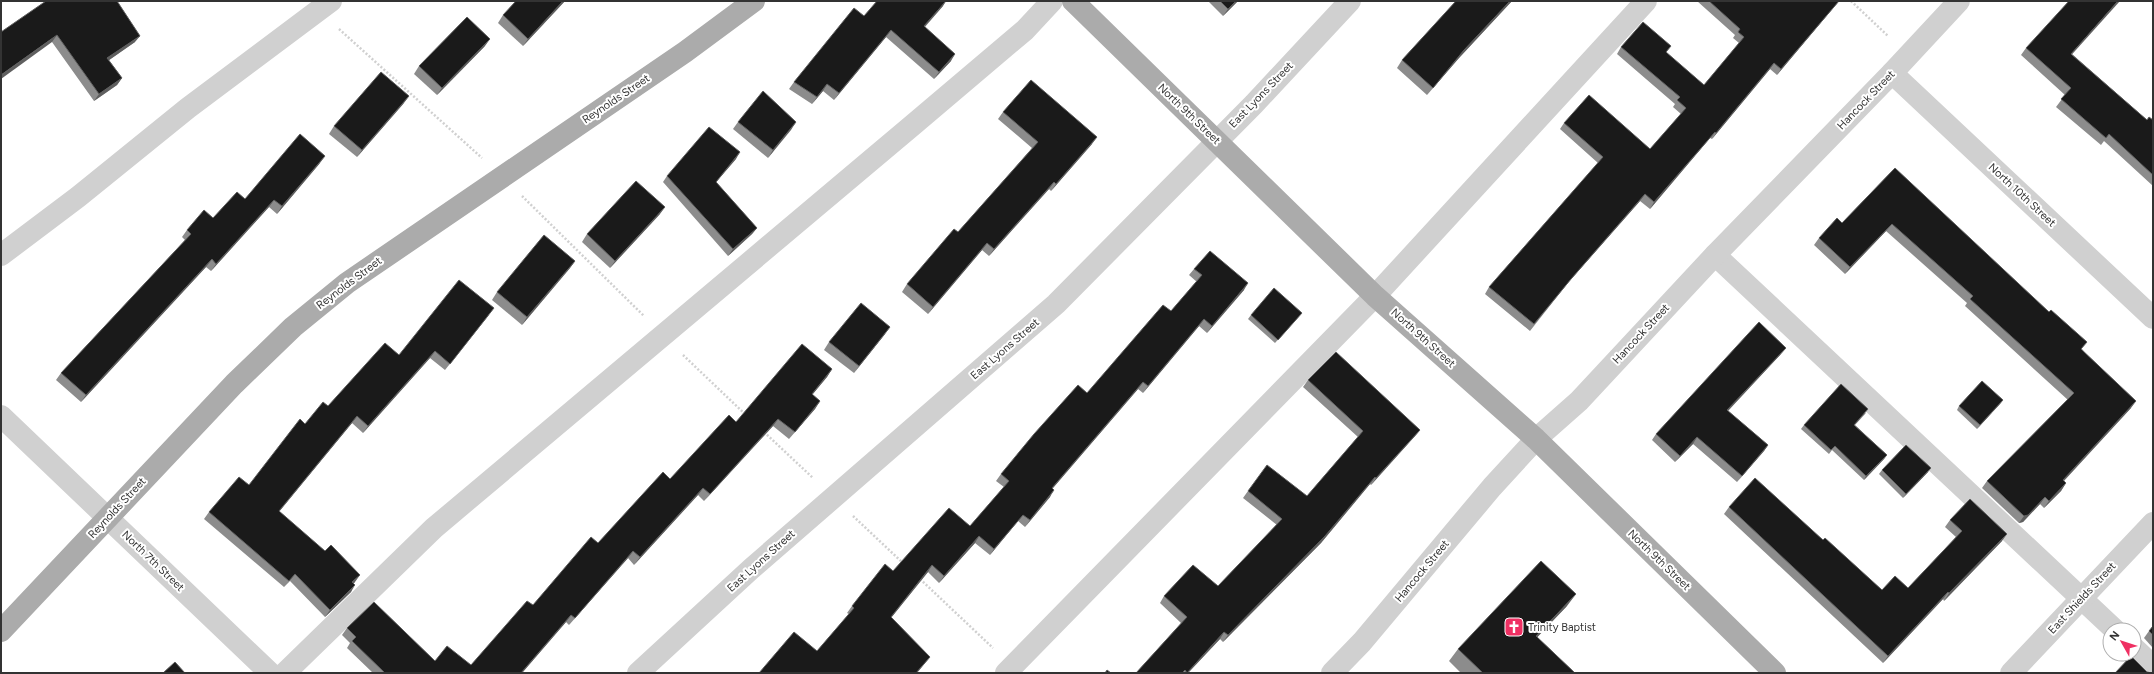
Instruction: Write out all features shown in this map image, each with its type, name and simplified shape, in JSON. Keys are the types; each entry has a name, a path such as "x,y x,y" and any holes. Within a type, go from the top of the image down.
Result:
{"main road":[{"name":"Reynolds Street","path":"1,632 234,384 293,327 347,283 685,52 754,1"},
{"name":"North 9th Street","path":"1073,1 1375,296 1536,439 1775,673"}],"street":[{"path":"1,255 78,196 188,108 331,1"},
{"path":"285,673 434,528 1025,30 1052,1"},
{"name":"East Lyons Street","path":"638,673 751,569 1056,304 1254,104 1350,1"},
{"path":"1006,673 1375,296 1646,1"},
{"name":"Hancock Street","path":"1332,673 1362,642 1492,487 1536,439 1579,401 1715,255 1892,73 1907,54 1959,1"},
{"name":"North 10th Street","path":"1892,73 2153,318"},
{"path":"1715,255 2106,622"},
{"name":"North 7th Street","path":"1,416 270,673"},
{"name":"East Shields Street","path":"2011,673 2153,523"},
{"path":"2142,656 2153,666"}],"path":[{"path":"1851,1 1907,54"}],"building":[{"path":"46,1 117,1 140,36 107,58 122,78 99,94 57,35 1,75 1,32"},
{"path":"516,1 563,1 528,39 503,15"},
{"path":"877,1 946,1 924,26 955,54 939,72 891,30 839,93 827,84 817,97 794,82 854,8 864,16"},
{"path":"1220,1 1236,1 1228,9"},
{"path":"1456,1 1510,1 1464,50 1433,88 1402,60"},
{"path":"1709,1 1839,1 1781,69 1774,63 1716,133 1715,132 1654,202 1645,194 1534,324 1489,287 1603,157 1564,123 1589,95 1650,149 1686,108 1677,100 1680,97 1621,47 1643,22 1671,46 1666,52 1704,85 1744,37 1738,32 1740,29"},
{"path":"2069,1 2118,1 2071,54 2147,120 2149,117 2153,120 2153,175 2109,134 2106,138 2061,99 2071,88 2026,48"},
{"path":"467,17 490,39 442,88 419,66"},
{"path":"381,72 409,96 362,150 334,126"},
{"path":"1031,80 1097,137 1056,184 1054,182 994,249 987,243 933,307 907,284 954,229 958,232 1038,142 1003,112"},
{"path":"763,91 796,122 773,150 738,122"},
{"path":"709,127 740,152 716,182 757,228 733,249 667,176"},
{"path":"300,134 325,156 282,206 274,200 216,264 212,259 86,395 61,373 191,234 187,230 204,210 213,218 237,192 245,199"},
{"path":"1895,168 2049,312 2051,310 2087,342 2081,349 2136,401 2063,480 2066,483 2049,501 2045,497 2028,515 2024,516 1987,481 2074,393 1970,299 1973,296 1892,224 1850,267 1819,238 1837,218 1842,223"},
{"path":"636,181 665,207 615,261 587,234"},
{"path":"544,235 575,261 527,317 497,292"},
{"path":"1210,251 1248,283 1212,326 1204,319 1148,386 1143,382 1052,488 1054,490 1030,520 1023,515 994,549 979,536 944,576 932,565 891,617 930,657 916,673 759,673 794,632 817,651 854,608 852,606 885,564 893,571 949,508 970,526 1009,481 1001,474 1034,434 1078,385 1087,393 1163,305 1171,311 1202,275 1194,269"},
{"path":"459,280 494,308 450,364 435,351 368,426 357,416 279,511 325,551 331,545 360,575 352,582 355,585 330,610 295,574 289,581 209,512 239,477 249,485 300,419 305,424 323,402 328,406 385,343 399,355"},
{"path":"1274,288 1302,313 1278,340 1251,315"},
{"path":"861,303 890,327 859,366 829,342"},
{"path":"1759,322 1786,348 1727,410 1768,445 1742,476 1697,437 1680,456 1656,434"},
{"path":"802,344 832,369 812,394 820,401 795,432 778,419 710,494 703,488 640,557 633,551 575,618 571,615 521,673 385,673 352,641 356,637 347,628 374,602 435,661 447,646 471,665 527,601 533,605 591,537 598,543 663,472 670,479 729,415 736,422"},
{"path":"1336,352 1420,430 1376,478 1375,477 1325,536 1228,635 1224,632 1187,673 1185,670 1182,673 1136,673 1187,617 1164,596 1193,565 1218,586 1282,519 1248,491 1267,465 1307,496 1363,431 1308,380"},
{"path":"1982,381 2003,400 1980,425 1959,406"},
{"path":"1841,384 1868,409 1854,425 1887,455 1866,476 1835,446 1831,450 1804,425"},
{"path":"1906,445 1931,468 1906,494 1882,470"},
{"path":"1755,478 1823,540 1825,538 1882,590 1895,576 1908,588 1962,531 1950,520 1970,499 2007,534 1949,593 1948,592 1888,656 1729,507"},
{"name":"Trinity Baptist","path":"1541,561 1576,594 1536,636 1575,673 1483,673 1458,649"},
{"path":"2153,626 2153,635 2149,631"},
{"path":"175,662 185,673 163,673"},
{"path":"2125,662 2137,662 2147,672 2152,673 2115,673"}],"place":[{"name":"Trinity Baptist","path":"1514,627"}]}
